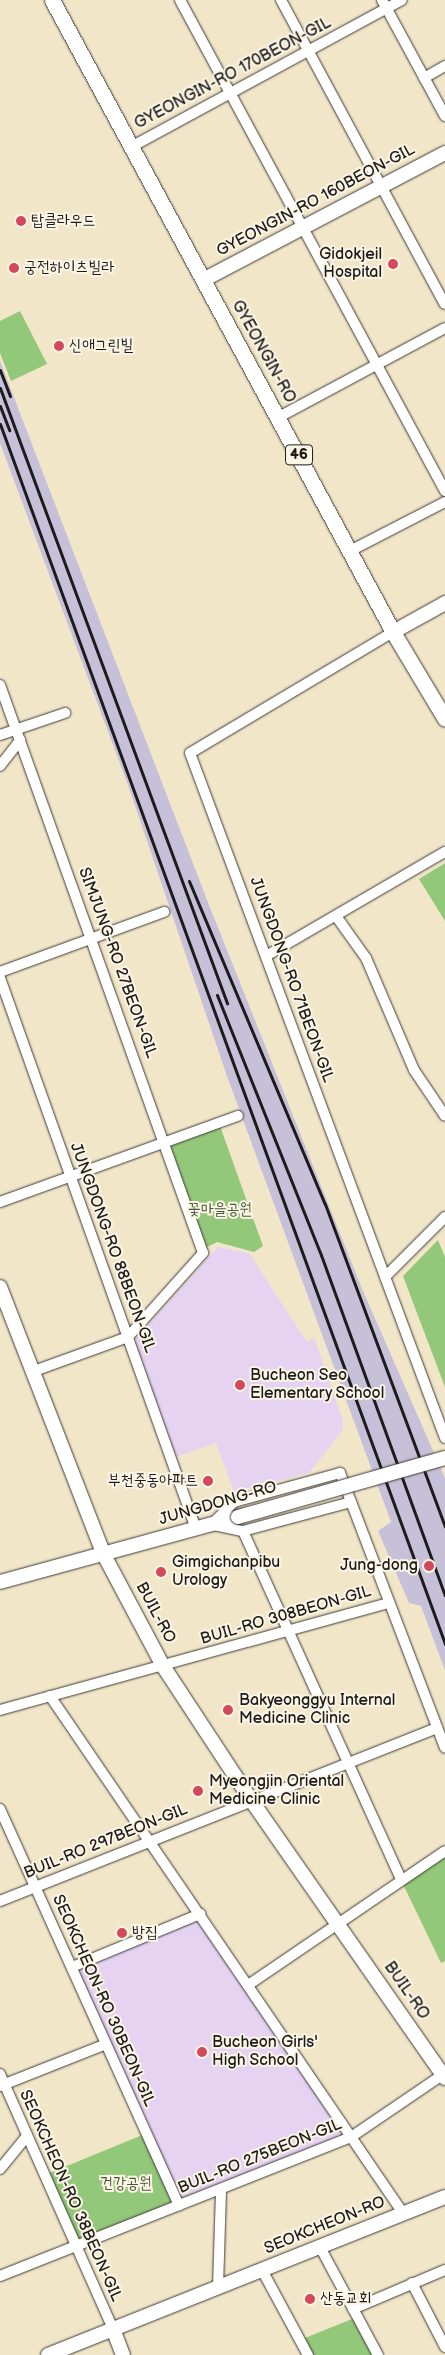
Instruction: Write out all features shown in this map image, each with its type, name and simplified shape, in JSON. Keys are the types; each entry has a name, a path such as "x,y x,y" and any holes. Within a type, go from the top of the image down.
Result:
{"main road":[{"name":"GYEONGIN-RO","path":"52,0 279,417 393,632 445,719"}],"street":[{"path":"180,0 445,491"},
{"path":"281,0 445,304"},
{"name":"GYEONGIN-RO 170BEON-GIL","path":"131,147 308,51 384,4 402,0"},
{"path":"384,4 445,116"},
{"path":"424,78 445,66"},
{"name":"GYEONGIN-RO 160BEON-GIL","path":"203,280 445,153"},
{"path":"279,417 445,328"},
{"path":"350,551 445,502"},
{"path":"393,632 445,603"},
{"name":"JUNGDONG-RO 71BEON-GIL","path":"393,632 190,753 445,1438"},
{"name":"SIMJUNG-RO 27BEON-GIL","path":"0,685 93,939 203,1252 128,1337"},
{"path":"0,736 65,713"},
{"path":"0,766 20,740"},
{"path":"266,956 445,852"},
{"path":"0,972 164,912"},
{"path":"336,916 366,958 414,1070 445,1116"},
{"name":"JUNGDONG-RO 88BEON-GIL","path":"0,978 196,1529"},
{"path":"0,1202 238,1116"},
{"path":"385,1277 445,1217"},
{"name":"BUIL-RO","path":"0,1287 104,1555 163,1666 251,1800 444,2075"},
{"path":"34,1371 128,1337"},
{"name":"JUNGDONG-RO","path":"0,1582 104,1555 445,1458"},
{"path":"212,1524 234,1502 340,1473 388,1603 445,1748"},
{"path":"212,1524 243,1531 351,1502"},
{"path":"243,1531 401,1880"},
{"name":"BUIL-RO 308BEON-GIL","path":"0,1710 388,1603"},
{"path":"50,1696 403,2213"},
{"name":"BUIL-RO 297BEON-GIL","path":"0,1901 251,1800 437,1728"},
{"name":"SEOKCHEON-RO 30BEON-GIL","path":"0,1809 179,2206"},
{"path":"248,1984 445,1851"},
{"path":"72,1967 200,1914"},
{"path":"2,2085 106,2044"},
{"name":"SEOKCHEON-RO 38BEON-GIL","path":"0,2074 2,2085 28,2136 112,2329"},
{"name":"BUIL-RO 275BEON-GIL","path":"0,2276 352,2137 444,2075"},
{"path":"0,2169 28,2136"},
{"path":"218,2288 221,2189"},
{"name":"SEOKCHEON-RO","path":"48,2355 445,2197"},
{"path":"320,2247 378,2355"},
{"path":"262,2270 308,2355"},
{"path":"353,2309 445,2270"},
{"path":"412,2283 445,2347"},
{"path":"112,2329 123,2355"}],"shaded area":[{"path":"0,361 209,905 363,1291 445,1478 445,1670 421,1606 409,1603 378,1531 391,1522 228,1079 128,785 0,443"},
{"name":"Bucheon Seo Elementary School","path":"218,1247 249,1253 307,1342 314,1337 343,1421 343,1430 309,1473 234,1492 216,1443 176,1457 135,1348 136,1338"},
{"name":"Bucheon Girls' High School","path":"200,1914 351,2137 179,2206 72,1967"}],"green space":[{"path":"20,311 47,364 11,381 0,353 0,321"},
{"path":"445,863 445,921 419,879"},
{"name":"꽃마을공원","path":"220,1126 263,1246 254,1252 217,1242 205,1248 168,1144"},
{"path":"438,1240 445,1257 445,1387 403,1276"},
{"path":"445,1851 445,1961 441,1963 401,1880"},
{"name":"건강공원","path":"147,2133 179,2206 77,2246 45,2175"},
{"path":"357,2317 378,2355 308,2355 300,2340"}],"railway":[{"path":"0,370 10,396"},
{"path":"0,388 227,1003"},
{"path":"0,406 9,430"},
{"path":"0,424 445,1644"},
{"path":"189,881 325,1204 445,1526"},
{"path":"217,995 321,1255 445,1595"}],"place":[{"name":"탑클라우드","path":"21,221"},
{"name":"Gidokjeil Hospital","path":"393,264"},
{"name":"궁전하이츠빌라","path":"14,268"},
{"name":"신애그린빌","path":"59,346"},
{"name":"Bucheon Seo Elementary School","path":"240,1385"},
{"name":"부천중동아파트","path":"208,1481"},
{"name":"Jung-dong","path":"429,1566"},
{"name":"Gimgichanpibu Urology","path":"161,1572"},
{"name":"Bakyeonggyu Internal Medicine Clinic","path":"228,1710"},
{"name":"Myeongjin Oriental Medicine Clinic","path":"198,1791"},
{"name":"방집","path":"122,1933"},
{"name":"Bucheon Girls' High School","path":"202,2052"},
{"name":"산동교회","path":"310,2299"}]}
